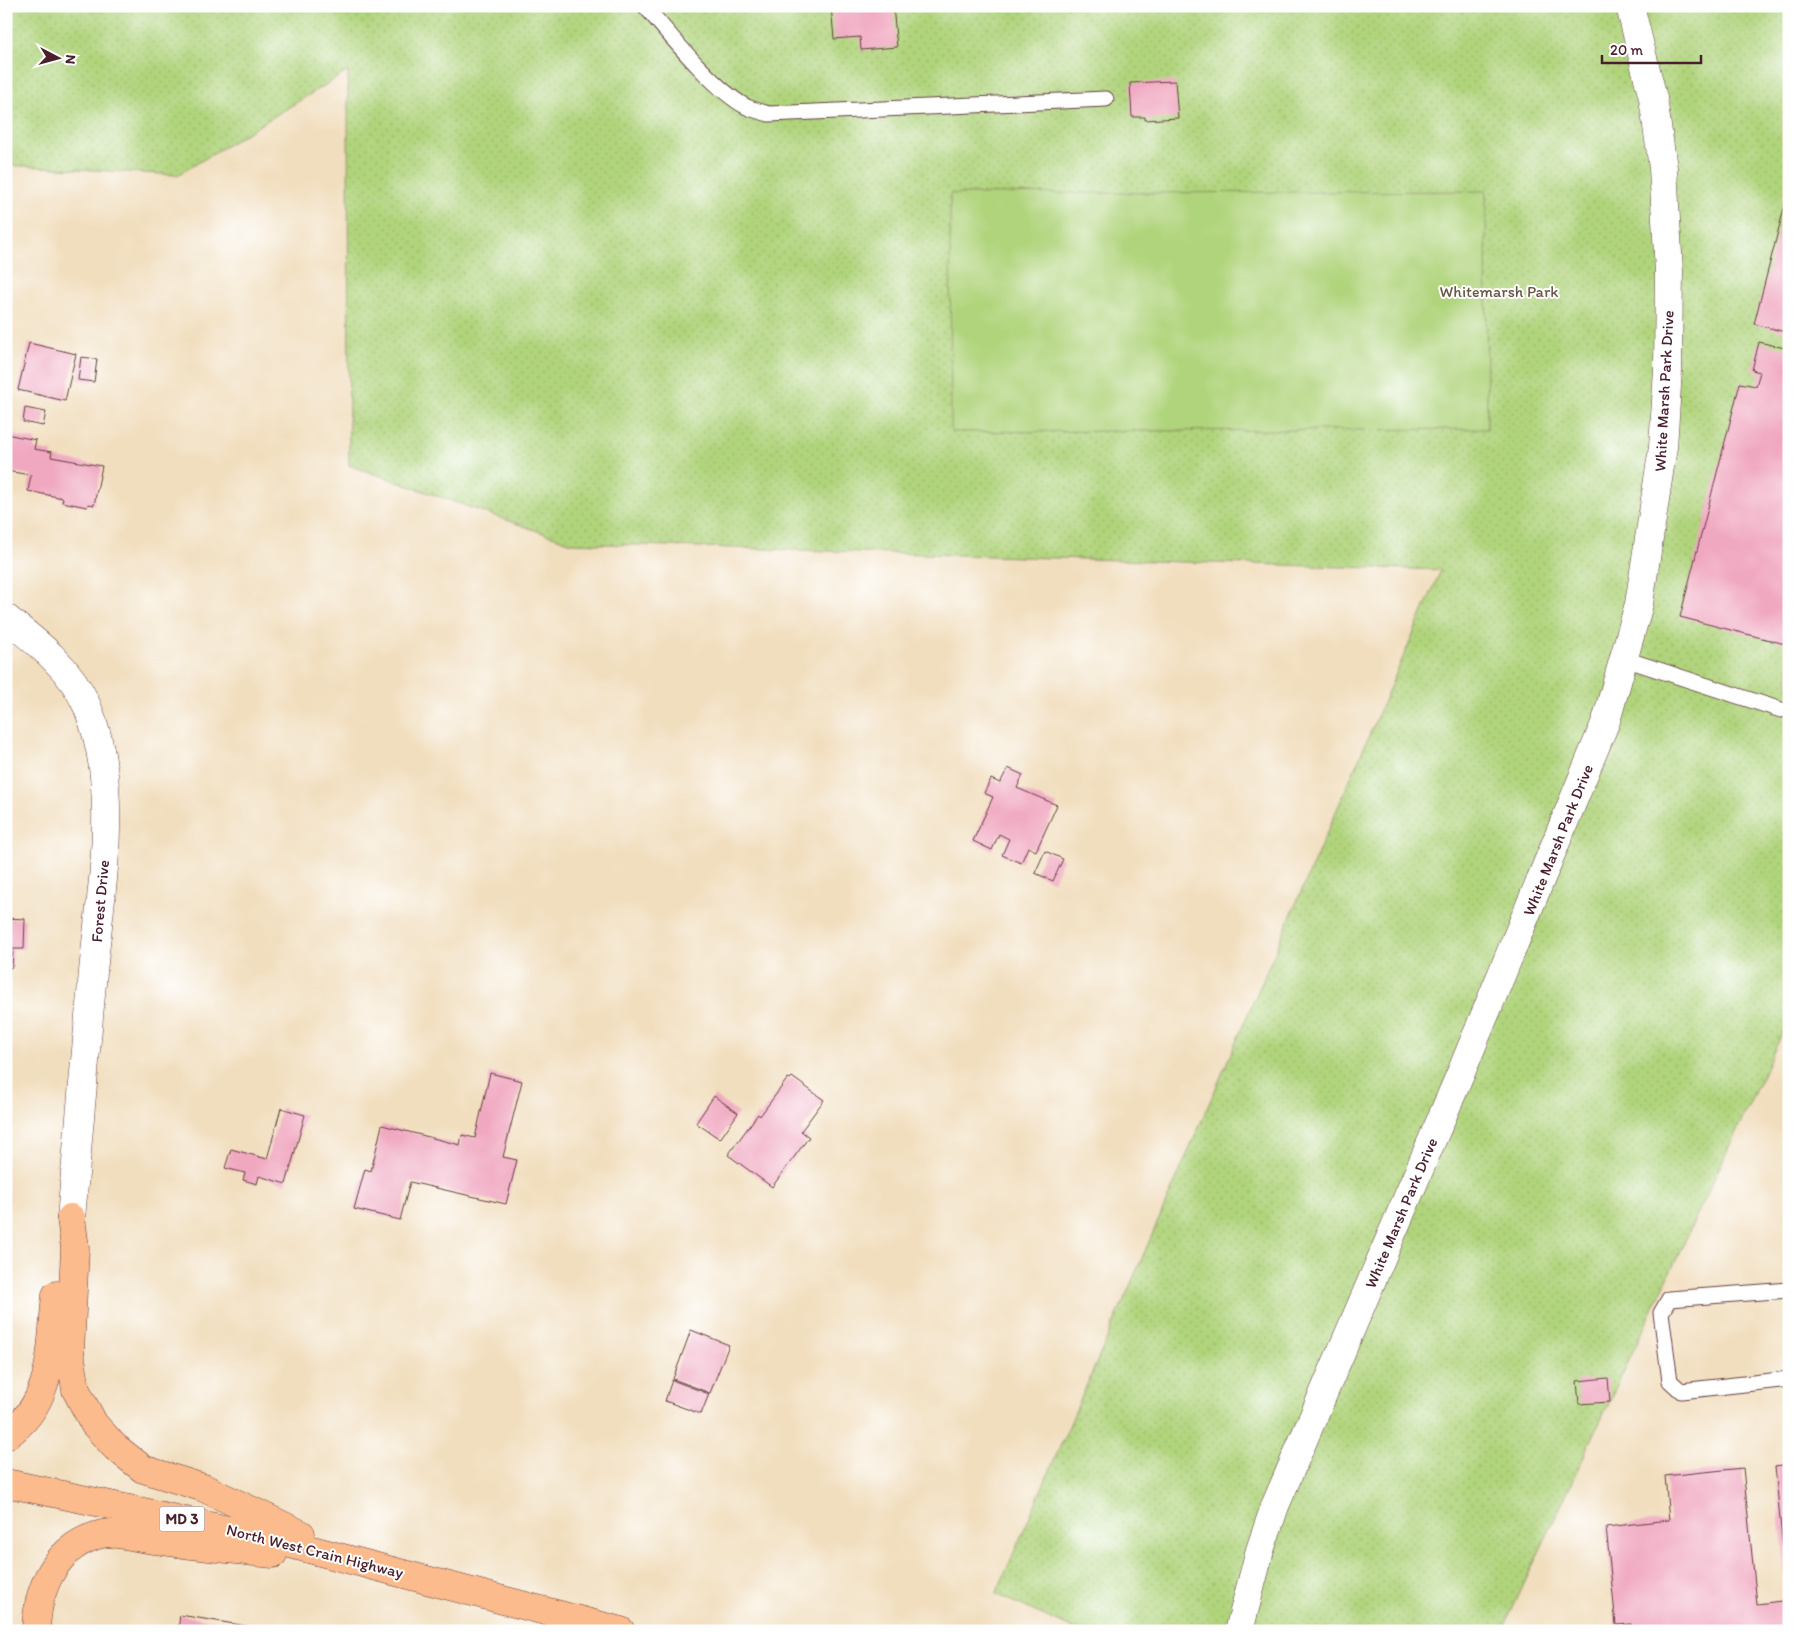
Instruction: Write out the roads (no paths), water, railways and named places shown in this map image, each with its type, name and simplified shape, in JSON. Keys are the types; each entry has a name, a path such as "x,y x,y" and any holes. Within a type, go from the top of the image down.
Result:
{"highway":[{"path":"6,1436 22,1425 40,1400 48,1373 61,1249 71,1218"},
{"path":"71,1218 75,1248 70,1352 76,1390 94,1424 115,1447 143,1468 204,1488 357,1560"},
{"name":"North West Crain Highway","path":"6,1483 267,1538 357,1560 621,1631"},
{"path":"36,1631 37,1608 50,1570 80,1542 104,1533 210,1548 357,1560"}],"street":[{"name":"White Marsh Park Drive","path":"1239,1631 1260,1550 1275,1506 1529,910 1606,722 1639,604 1663,447 1668,370 1670,271 1663,168 1653,98 1630,6"},
{"name":"Forest Drive","path":"6,618 34,639 76,684 96,732 105,777 104,853 71,1218"}],"lane":[{"path":"645,6 675,41 722,88 746,106 770,114 1106,99"},
{"path":"1625,659 1781,710"},
{"path":"1789,1290 1669,1299 1661,1313 1670,1381 1681,1391 1789,1380"}],"park label":[{"name":"Whitemarsh Park","path":"1499,291"}]}
